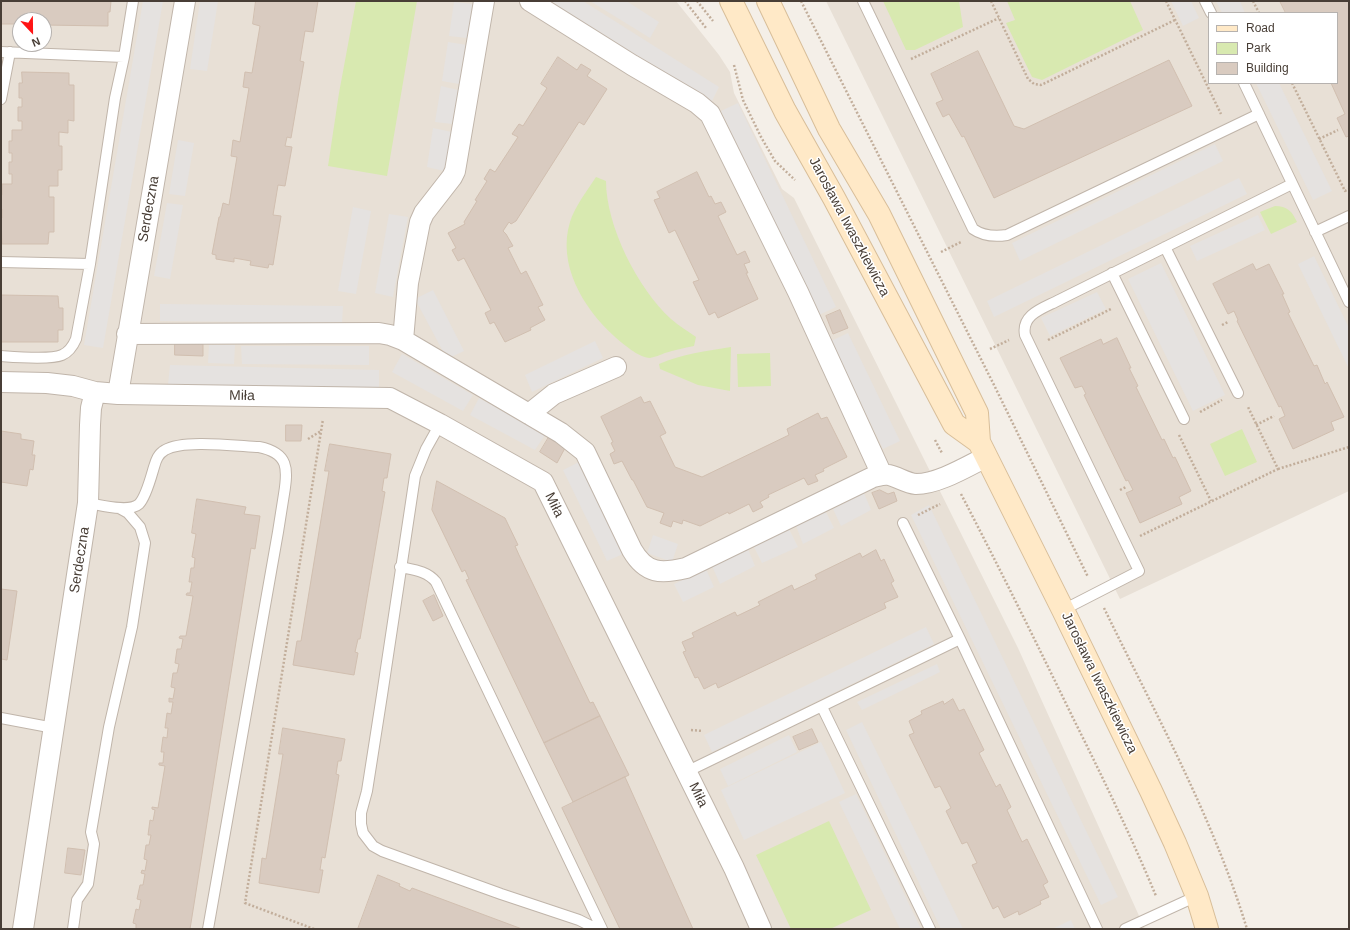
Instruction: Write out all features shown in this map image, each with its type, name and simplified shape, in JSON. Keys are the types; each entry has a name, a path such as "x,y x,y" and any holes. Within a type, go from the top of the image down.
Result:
{"street":[{"name":"Serdeczna","path":"118,394 127,334 185,1"},
{"path":"403,340 408,283 418,226 424,212 452,178 455,171 484,1"},
{"path":"530,1 632,65 697,103 710,114 794,285 882,475"},
{"name":"Jarosława Iwaszkiewicza","path":"731,1 785,111 838,205 954,424 982,450"},
{"name":"Jarosława Iwaszkiewicza","path":"768,1 829,129 879,214 977,413 982,450 1063,610 1154,798 1197,896 1207,929"},
{"path":"127,334 379,333 403,340 561,433 585,452 634,554 647,568 664,572 686,568 863,481 882,475 889,475 908,482 925,483 939,479 982,450"},
{"path":"529,414 554,394 616,367"},
{"path":"1,382 47,383 73,386 95,392 118,394"},
{"name":"Serdeczna","path":"23,929 88,503 91,408 95,392"},
{"name":"Miła","path":"118,394 390,398 440,424 543,482 734,868 761,929"}],"lane":[{"path":"1,356 62,356 73,347 76,339 90,264 115,98 124,57 133,1"},
{"path":"863,1 973,229 980,234 995,236 1007,235 1259,114"},
{"path":"1205,1 1210,12"},
{"path":"1,99 5,52 124,57"},
{"path":"1244,84 1349,302"},
{"path":"1063,610 1139,571 1025,335 1025,322 1031,315 1112,273 1292,184"},
{"path":"1316,232 1349,216"},
{"path":"1165,247 1238,393"},
{"path":"1,262 90,264"},
{"path":"1112,273 1184,419"},
{"path":"440,424 426,449 415,476 367,791 361,813 363,832 372,846 501,894 579,920 597,929"},
{"path":"88,503 119,508 132,508 140,503 147,489 157,458 163,451 171,447 199,444 268,448 275,451 280,457 286,471 278,532 208,929"},
{"path":"73,929 77,900 88,884 94,844 91,832 109,727 132,626 145,543 140,527 128,513 119,508"},
{"path":"903,523 960,639 1096,929"},
{"path":"400,567 424,572 431,576 436,582 602,929"},
{"path":"686,772 960,639"},
{"path":"822,707 930,929"},
{"path":"1,718 54,728"},
{"path":"1125,929 1197,896"}],"path":[{"path":"685,1 706,28"},
{"path":"697,1 714,23"},
{"path":"801,1 1090,579"},
{"path":"990,1 1028,79 1034,84 1041,85 1175,20"},
{"path":"1166,1 1222,115 1215,118"},
{"path":"1253,1 1258,12"},
{"path":"907,61 999,18"},
{"path":"733,62 743,100 771,155 775,161 798,182"},
{"path":"1293,84 1345,191 1349,189"},
{"path":"1320,139 1338,130"},
{"path":"941,252 962,242"},
{"path":"1042,343 1111,309"},
{"path":"990,349 1015,338"},
{"path":"1211,502 1174,424 1184,419 1238,393 1243,397 1278,469"},
{"path":"314,929 245,903 324,413"},
{"path":"1256,425 1274,416"},
{"path":"308,439 321,431"},
{"path":"1125,543 1278,469 1349,447"},
{"path":"961,493 1024,616 1098,768 1137,849 1157,900"},
{"path":"903,523 943,503"},
{"path":"1103,607 1200,804 1219,851 1247,929"}],"shaded area":[{"path":"1,1 676,1 719,55 730,72 734,93 782,189 794,198 1018,648 1145,929 1,929"},
{"path":"143,1 163,1 103,348 84,345"},
{"path":"200,1 218,1 207,71 190,69"},
{"path":"549,1 583,1 719,87 711,103"},
{"path":"590,1 629,1 628,2 659,22 650,38"},
{"path":"826,1 1349,1 1349,491 1120,599"},
{"path":"1171,1 1191,1 1199,18 1183,26"},
{"path":"1216,1 1240,1 1245,12 1222,12"},
{"path":"454,2 473,4 467,38 449,36"},
{"path":"448,42 467,45 459,84 442,81"},
{"path":"1256,84 1279,84 1332,191 1313,200"},
{"path":"441,86 458,90 452,124 435,122"},
{"path":"738,103 836,307 819,315 721,111"},
{"path":"433,128 452,132 444,171 427,167"},
{"path":"178,140 194,143 185,196 169,194"},
{"path":"1215,144 1223,161 1020,261 1012,243"},
{"path":"1239,178 1247,194 994,317 987,301"},
{"path":"167,203 183,205 170,279 154,276"},
{"path":"353,207 371,211 356,294 338,291"},
{"path":"389,214 408,217 393,297 375,293"},
{"path":"1258,215 1265,230 1197,261 1190,246"},
{"path":"1314,256 1349,328 1349,369 1298,264"},
{"path":"1161,263 1225,395 1193,411 1128,279"},
{"path":"433,290 464,351 447,359 415,299"},
{"path":"1097,292 1106,309 1050,336 1041,318"},
{"path":"160,304 343,306 342,323 160,321"},
{"path":"848,333 900,441 883,449 831,341"},
{"path":"595,341 603,358 532,392 525,375"},
{"path":"209,345 235,345 234,364 208,363"},
{"path":"241,346 369,346 369,365 242,364"},
{"path":"402,354 473,395 463,411 392,372"},
{"path":"170,365 379,370 379,388 168,385"},
{"path":"479,398 545,435 535,450 470,415"},
{"path":"579,462 623,554 607,561 563,470"},
{"path":"864,493 871,510 841,526 833,509"},
{"path":"929,505 1118,897 1101,905 911,515"},
{"path":"826,512 834,528 803,544 796,526"},
{"path":"789,529 798,547 762,563 754,547"},
{"path":"653,535 678,544 672,562 647,553"},
{"path":"748,549 755,566 720,584 712,566"},
{"path":"706,569 714,587 683,602 674,584"},
{"path":"926,627 934,644 712,752 704,735"},
{"path":"937,664 940,672 862,710 857,702"},
{"path":"862,722 963,929 941,929 846,730"},
{"path":"789,735 797,752 728,786 720,769"},
{"path":"821,742 845,793 744,840 721,790"},
{"path":"856,794 921,929 900,929 839,802"},
{"path":"1071,920 1075,929 1052,929"}],"green space":[{"path":"356,1 417,1 387,176 328,166 339,93"},
{"path":"883,1 959,1 963,27 915,50 906,50"},
{"path":"1007,1 1130,1 1143,30 1042,80 1032,77 1006,23 1015,20"},
{"path":"596,177 606,181 607,199 618,237 636,274 647,291 671,319 696,337 694,346 672,351 656,357 650,358 641,356 614,336 592,312 583,299 570,269 567,254 567,238 570,222 575,210"},
{"path":"1275,206 1283,207 1289,210 1297,222 1271,234 1260,212"},
{"path":"731,347 730,391 698,385 660,369 659,364 676,358 694,353"},
{"path":"770,353 771,386 738,387 737,354"},
{"path":"1242,429 1257,462 1225,476 1210,444"},
{"path":"829,821 871,910 830,929 791,929 756,855"}],"building":[{"path":"1,1 111,1 110,12 108,12 108,26 52,25 52,12 12,12 12,24 1,24"},
{"path":"256,1 318,1 313,32 305,31 300,61 304,62 291,138 287,137 285,146 292,147 285,186 278,185 273,215 281,216 273,265 269,264 268,268 250,265 251,261 234,258 234,262 216,259 216,255 212,254 223,203 229,205 237,157 231,156 233,140 240,142 249,88 243,87 245,72 252,73 260,26 253,24"},
{"path":"1280,1 1349,1 1349,136 1346,137 1337,118 1345,114 1331,84 1338,84 1338,12 1286,12"},
{"path":"978,51 1014,126 1024,129 1169,60 1192,106 994,198 964,136 962,137 949,114 943,117 936,103 943,100 931,74"},
{"path":"558,57 577,70 581,64 591,70 587,76 607,89 584,125 579,122 516,221 511,224 509,222 503,231 513,246 508,248 521,274 526,271 543,305 538,307 545,320 530,328 531,330 505,342 494,322 490,324 485,313 491,310 464,258 458,261 452,250 456,248 448,233 465,224 464,222 477,201 475,200 487,181 484,179 490,169 495,172 518,137 512,134 519,124 523,126 547,88 541,84"},
{"path":"22,72 69,73 69,85 74,85 74,121 68,120 68,133 59,132 59,146 62,146 62,170 58,170 58,186 49,186 49,197 54,197 54,232 49,232 48,244 2,244 2,184 12,184 12,174 9,174 9,162 12,162 12,153 9,153 9,141 12,141 12,130 22,130 22,121 18,121 18,107 22,107 22,98 19,98 19,83 22,83"},
{"path":"697,172 709,197 711,196 715,204 721,202 726,212 718,216 737,255 745,251 750,262 744,264 748,273 746,273 758,299 718,318 715,312 709,315 693,282 699,280 675,230 669,233 654,200 660,198 657,192"},
{"path":"1253,264 1256,270 1269,264 1284,294 1282,294 1290,312 1288,313 1314,366 1317,365 1325,384 1327,382 1344,417 1331,422 1334,430 1293,449 1279,419 1285,416 1281,406 1279,407 1237,321 1238,320 1234,311 1228,314 1213,284"},
{"path":"1,295 58,296 59,308 63,308 63,330 58,330 58,342 1,342"},
{"path":"840,310 848,328 833,334 826,316"},
{"path":"1117,338 1138,386 1136,387 1162,440 1164,439 1173,458 1175,457 1191,491 1179,497 1182,504 1140,523 1126,493 1133,490 1128,480 1126,481 1084,395 1086,394 1082,386 1075,388 1060,358 1101,339 1103,344"},
{"path":"175,344 203,344 203,356 175,355"},
{"path":"641,397 644,403 650,401 666,433 660,436 675,467 702,477 789,435 787,429 818,413 821,419 827,417 847,457 823,469 824,471 815,475 818,481 808,485 804,478 768,495 769,497 760,502 763,507 753,512 749,504 729,514 728,512 700,526 683,520 682,524 673,521 671,527 660,523 664,513 647,507 622,461 614,464 610,454 615,451 611,443 613,442 601,417"},
{"path":"286,425 302,425 301,441 286,441"},
{"path":"1,431 21,434 21,439 34,441 32,455 35,455 33,470 30,469 27,486 1,482"},
{"path":"549,437 565,448 557,463 540,452"},
{"path":"330,444 391,454 387,478 384,478 382,491 385,492 360,639 358,639 355,652 358,653 354,675 293,665 297,641 301,641 329,471 325,471"},
{"path":"437,481 505,518 518,545 515,546 519,555 590,703 593,702 600,716 544,743 466,580 469,579 465,570 462,572 432,510"},
{"path":"880,490 888,494 894,492 897,501 879,509 872,493"},
{"path":"197,499 246,507 244,514 260,516 255,549 251,548 190,929 136,929 136,924 133,923 136,909 139,910 141,900 137,899 140,885 143,885 145,874 141,873 142,870 145,871 147,860 144,859 146,845 149,845 151,835 148,835 150,820 153,821 155,810 152,809 152,807 158,808 165,766 159,765 159,763 163,763 164,752 161,752 163,737 167,738 168,728 165,728 167,713 171,714 173,702 169,702 169,698 173,699 175,688 171,687 173,673 177,673 179,664 175,663 177,649 181,649 183,639 179,638 180,636 186,636 193,596 186,595 187,593 190,593 192,582 189,582 191,568 194,568 195,558 192,557 196,534 192,533"},
{"path":"876,550 881,561 884,559 894,581 891,583 898,597 884,603 886,608 718,688 716,683 704,689 698,677 695,678 683,652 686,651 682,642 694,637 692,633 735,612 737,616 760,605 758,602 792,585 794,590 817,579 815,575 860,553 862,557"},
{"path":"1,589 17,591 7,660 1,659"},
{"path":"434,595 443,616 433,621 423,601"},
{"path":"953,699 959,711 964,709 984,750 979,753 996,787 1000,784 1011,807 1007,810 1022,842 1027,839 1048,882 1043,885 1049,897 1040,901 1041,904 1019,915 1018,911 1004,918 998,906 993,909 972,865 977,863 967,842 962,844 946,811 951,808 940,786 935,788 909,735 914,733 909,721 922,714 921,711 943,701 944,704"},
{"path":"600,716 629,775 573,802 544,743"},
{"path":"283,728 345,739 341,761 338,761 336,774 339,775 325,858 322,857 320,870 323,870 319,893 259,883 262,858 266,859 283,754 279,754"},
{"path":"812,729 818,742 799,750 793,737"},
{"path":"625,777 693,929 620,929 562,808"},
{"path":"68,848 85,850 81,875 65,873"},
{"path":"378,875 400,884 399,886 410,891 412,888 522,929 358,929"}]}
